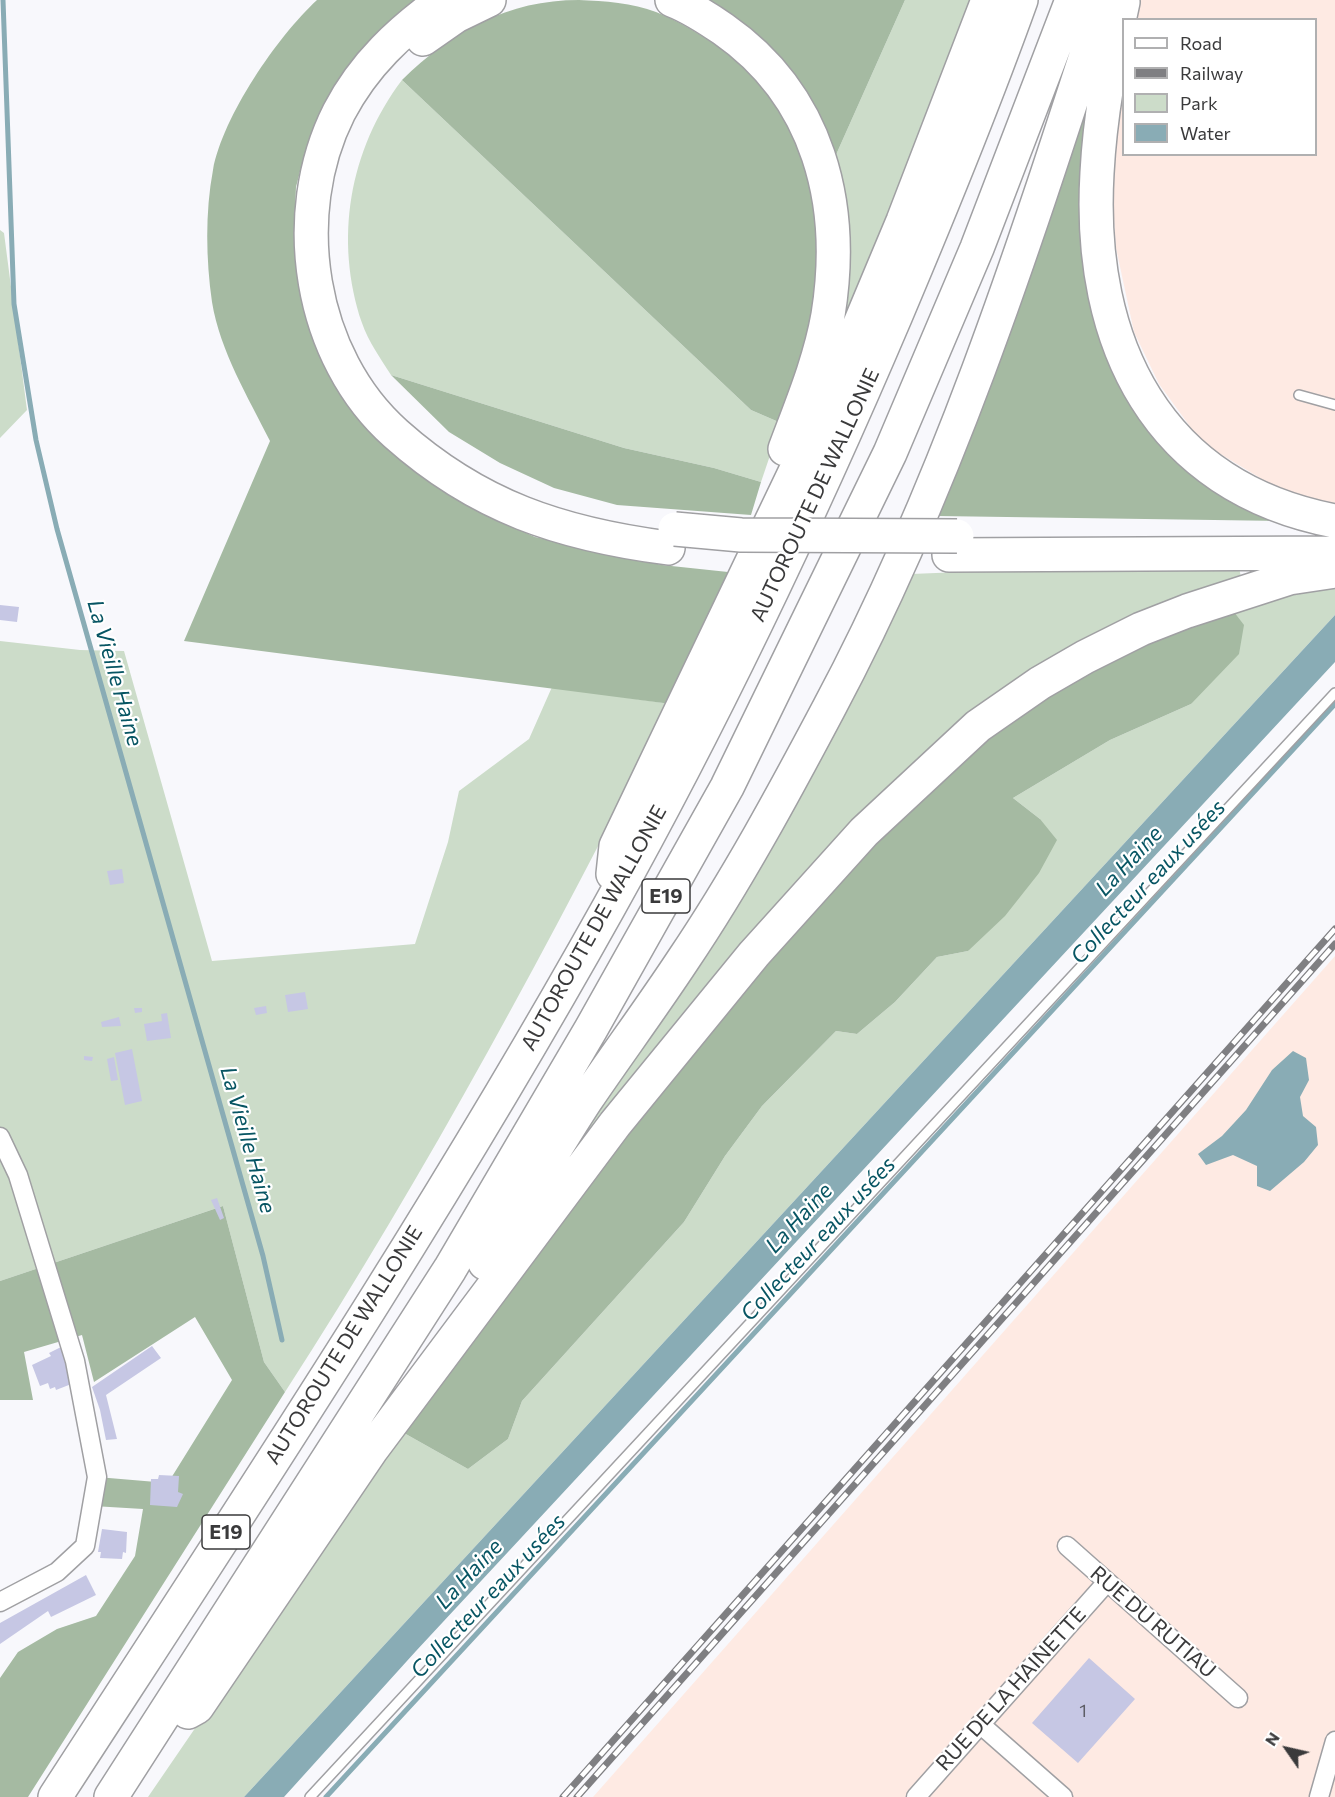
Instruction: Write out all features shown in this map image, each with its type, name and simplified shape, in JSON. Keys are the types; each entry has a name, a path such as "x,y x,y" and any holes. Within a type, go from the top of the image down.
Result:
{"highway":[{"path":"443,0 400,31 367,69 339,112 324,151 313,200 314,272 321,313 339,358 360,394 394,433 430,462 469,488 507,508 548,525 671,539 741,535 953,546 1335,553"},
{"path":"489,0 448,21 416,44 389,71 364,108 345,148 334,188 331,237 336,287 346,321 364,362 394,401 439,443 485,472 534,497 585,513 640,525 671,539"},
{"path":"672,0 711,20 736,38 763,62 788,93 808,128 823,166 832,219 833,272 827,317 815,366 696,684"},
{"path":"609,906 616,846 696,684 818,424 903,221 987,0"},
{"name":"AUTOROUTE DE WALLONIE","path":"55,1797 395,1266 609,906 754,628 844,437 932,230 1021,0"},
{"name":"E19","path":"111,1797 450,1269 591,1029 727,787 794,654 890,453 977,248 1072,0"},
{"path":"372,1449 411,1380 585,1103 685,957 759,834 830,706 888,588 964,415 1018,266 1104,0"},
{"path":"1124,0 1106,88 1097,173 1097,213 1100,256 1110,310 1124,358 1150,407 1169,433 1213,471 1244,490 1302,515 1335,522"},
{"path":"953,546 1335,537"},
{"path":"151,1735 196,1707 372,1449 615,1124 754,954 864,832 978,726 1040,683 1095,652 1141,629 1187,611 1289,578 1335,571"}],"street":[{"path":"0,1137 18,1175 75,1361 97,1477 85,1546 57,1572 0,1602"},
{"name":"RUE DU RUTIAU","path":"1067,1546 1238,1698"},
{"name":"RUE DE LA HAINETTE","path":"916,1797 1107,1582"},
{"path":"980,1724 1063,1797"},
{"path":"1319,1797 1335,1741"}],"lane":[{"path":"1299,395 1335,405"},
{"path":"310,1797 1335,693"}],"shaded area":[{"path":"1140,0 1335,0 1335,503 1300,502 1202,443 1159,384 1134,332 1116,248 1113,205 1113,165 1122,82 1122,156 1317,156 1317,18 1135,18"},
{"path":"1335,956 1335,1797 593,1797"}],"green space":[{"path":"317,0 418,0 330,97 307,145 296,187 294,236 299,285 309,320 353,408 415,472 473,509 535,537 662,565 728,572 671,704 184,641 270,441 228,356 212,302 207,236 213,170 228,126 254,79 285,35"},
{"path":"579,0 638,6 671,18 687,27 738,61 753,74 776,100 788,120 805,163 811,186 817,232 818,278 809,333 781,423 751,410 402,80 421,62 461,33 505,12 553,1"},
{"path":"698,0 905,0 831,166"},
{"path":"905,0 971,0 792,462 831,166"},
{"path":"1101,64 1111,352 1283,521 938,516 1016,317"},
{"path":"402,80 751,410 781,423 761,482 714,468 624,448 391,375 371,343 362,323 349,260 348,228 359,166 369,136 384,107"},
{"path":"0,230 4,233 27,410 0,438"},
{"path":"391,375 624,448 714,468 761,482 751,515 617,505 554,488 500,463 449,432"},
{"path":"1239,567 1242,583 1076,648 545,1187 911,574 1036,569"},
{"path":"1335,587 1335,615 244,1797 148,1797 291,1588 404,1433 468,1469 508,1439 522,1401 684,1222 725,1156 762,1106 836,1031 857,1034 895,1002 937,957 968,951 1040,819 1013,798 1110,740 1191,704 1234,612 1289,594"},
{"path":"1234,612 1244,625 1239,654 1191,704 1110,740 1013,798 1040,819 1057,840 1039,873 1005,916 968,951 937,957 895,1002 857,1034 836,1031 762,1106 725,1156 684,1222 522,1401 508,1439 468,1469 404,1433 555,1230 672,1079 802,921 899,817 951,769 1007,724 1065,685 1141,645"},
{"path":"0,641 80,650 124,651 212,961 415,944 448,842 459,791 529,739 552,687 671,704 581,880 439,1139 338,1309 285,1392 264,1362 223,1206 0,1281"},
{"path":"223,1206 264,1362 285,1392 28,1797 0,1797 0,1678 18,1652 57,1629 96,1616 135,1556 143,1509 93,1506 97,1477 168,1483 232,1380 195,1317 94,1382 82,1335 24,1352 33,1400 0,1400 0,1281"}],"water":[{"name":"La Haine","path":"1335,615 1335,662 416,1651 284,1797 244,1797"},
{"path":"1293,1051 1306,1058 1309,1080 1300,1097 1303,1116 1316,1127 1318,1145 1304,1162 1270,1191 1257,1186 1257,1166 1233,1155 1206,1165 1198,1154 1222,1136 1246,1110 1272,1070"}],"building":[{"path":"0,605 19,607 17,622 0,620"},
{"path":"122,869 124,883 110,885 107,871"},
{"path":"305,992 308,1009 288,1012 285,995"},
{"path":"266,1006 267,1013 256,1015 254,1008"},
{"path":"134,1008 142,1008 142,1012 135,1013"},
{"path":"167,1013 171,1038 147,1041 144,1024 162,1021 161,1014"},
{"path":"119,1017 121,1026 102,1027 101,1022"},
{"path":"132,1049 142,1101 125,1105 115,1053"},
{"path":"84,1056 93,1057 92,1061 84,1060"},
{"path":"114,1057 118,1080 111,1081 107,1059"},
{"path":"217,1198 224,1218 220,1220 211,1200"},
{"path":"152,1346 161,1358 106,1395 117,1439 106,1440 100,1410 92,1387"},
{"path":"61,1347 74,1383 56,1390 55,1387 50,1389 48,1383 40,1386 32,1365 51,1356 49,1353"},
{"path":"159,1475 179,1476 178,1492 183,1494 177,1507 150,1505 151,1479 158,1479"},
{"path":"102,1529 127,1532 126,1553 123,1552 122,1559 100,1558 101,1552 98,1552"},
{"path":"86,1575 96,1595 51,1617 48,1611 0,1644 0,1623"},
{"path":"1089,1658 1135,1699 1078,1763 1032,1723"}],"waterway":[{"name":"La Vieille Haine","path":"3,0 14,304 36,440 57,529 263,1256 282,1340"},
{"name":"Collecteur eaux usées","path":"326,1797 1335,704"}],"railway":[{"path":"563,1797 1335,929"},
{"path":"577,1797 1335,944"}]}
